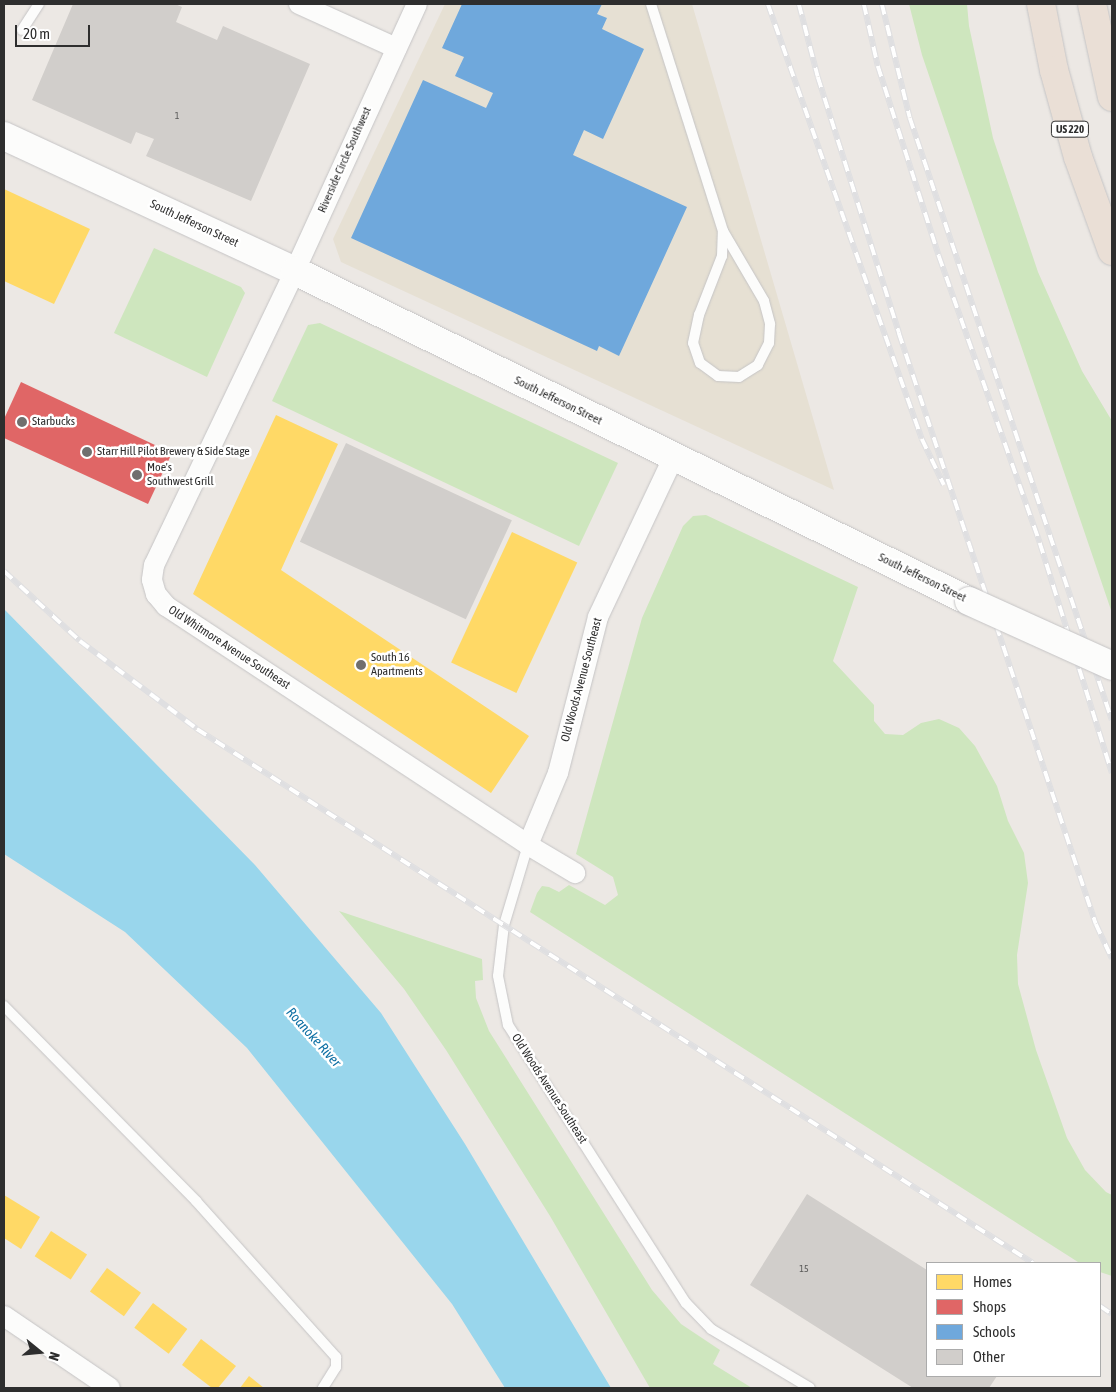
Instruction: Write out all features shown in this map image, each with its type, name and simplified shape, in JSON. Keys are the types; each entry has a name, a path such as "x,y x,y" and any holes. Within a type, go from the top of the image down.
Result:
{"highway":[{"name":"US 220","path":"1041,4 1054,70 1078,157 1112,251"},
{"path":"1092,4 1112,97"}],"main road":[{"name":"South Jefferson Street","path":"4,136 295,271 718,480 970,601 1112,666"}],"street":[{"path":"298,4 396,48"},
{"name":"Riverside Circle Southwest","path":"295,271 417,4"},
{"name":"Old Whitmore Avenue Southeast","path":"295,271 154,565 152,580 156,594 166,606 528,844 575,872"},
{"name":"Old Woods Avenue Southeast","path":"528,844 558,773 598,617 673,458"},
{"path":"4,1316 110,1388"}],"lane":[{"path":"22,30 39,4"},
{"path":"651,4 723,231 764,301 770,324 768,343 758,365 738,377 718,376 700,364 694,343 699,314 722,256 723,231"},
{"name":"Old Woods Avenue Southeast","path":"528,844 504,925 498,976 508,1025 686,1302 711,1329 810,1388"},
{"path":"4,1006 189,1194 336,1357 336,1367 323,1388"}],"shaded area":[{"path":"445,4 692,4 834,490 341,262 333,239"}],"green space":[{"path":"909,4 967,4 969,26 993,138 1038,272 1082,371 1112,421 1112,613 922,55"},
{"path":"154,248 241,287 245,293 207,377 114,333"},
{"path":"320,323 618,463 579,546 272,401 308,325"},
{"path":"706,515 858,587 833,661 874,705 874,721 885,734 903,735 921,723 939,719 959,728 975,746 997,786 1008,821 1024,853 1028,883 1017,955 1018,984 1036,1050 1067,1138 1085,1170 1106,1192 1112,1195 1112,1276 1101,1272 1101,1262 1078,1262 530,912 537,893 542,886 559,892 569,885 605,905 618,895 613,877 576,854 642,618 683,526 693,516"},
{"path":"339,911 482,959 483,980 475,981 476,998 489,1031 652,1290 681,1324 720,1350 713,1364 752,1388 650,1388 550,1216 446,1050 404,989"}],"water":[{"name":"Roanoke River","path":"4,609 255,865 381,1013 465,1144 611,1388 505,1388 452,1304 247,1048 125,932 4,854"}],"building: Homes":[{"path":"4,189 90,229 54,304 4,281"},
{"name":"South 16 Apartments","path":"276,415 338,444 281,570 529,736 491,793 193,594"},
{"name":"South 16 Apartments","path":"512,532 577,562 516,693 451,663"},
{"path":"4,1195 40,1217 21,1249 4,1238"},
{"path":"51,1231 87,1254 71,1280 35,1256"},
{"path":"107,1268 141,1293 124,1316 90,1291"},
{"path":"153,1303 187,1329 169,1354 134,1328"},
{"path":"201,1339 236,1366 218,1388 212,1388 182,1365"},
{"path":"249,1376 264,1388 240,1388"}],"building: Shops":[{"path":"21,382 172,453 148,504 4,438 4,419"}],"building: Schools":[{"path":"462,4 602,4 597,14 607,18 602,29 644,49 603,139 584,130 573,155 687,207 619,356 599,346 597,351 351,238 423,80 486,108 493,93 455,76 464,57 442,48"}],"building: Other":[{"path":"73,4 175,4 182,7 176,22 217,40 223,26 310,64 251,201 146,156 154,139 136,132 131,144 32,100"},
{"path":"346,443 512,520 466,619 300,542"},
{"path":"807,1194 926,1269 926,1377 996,1377 989,1388 913,1388 750,1285"}],"railway":[{"path":"768,4 922,439 944,485"},
{"path":"799,4 818,77 899,333 1096,924 1112,959"},
{"path":"864,4 878,66 939,256 1040,543 1112,773"},
{"path":"882,4 910,118 1112,720"},
{"path":"4,571 80,641 197,729 1031,1262"},
{"path":"1101,1307 1112,1314"}],"place":[{"name":"Starbucks","path":"22,422"},
{"name":"Starr Hill Pilot Brewery & Side Stage","path":"87,452"},
{"name":"Moe's Southwest Grill","path":"137,475"},
{"name":"South 16 Apartments","path":"361,665"}]}
